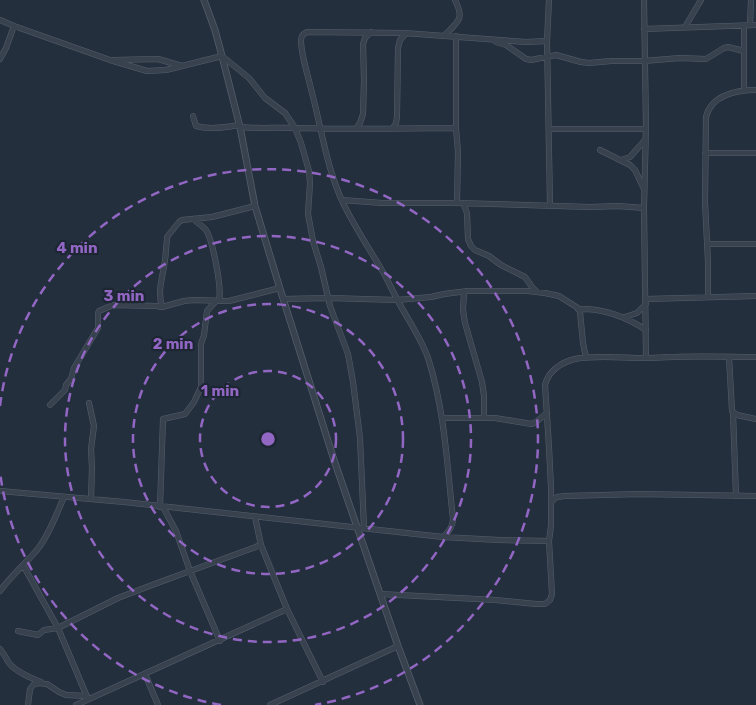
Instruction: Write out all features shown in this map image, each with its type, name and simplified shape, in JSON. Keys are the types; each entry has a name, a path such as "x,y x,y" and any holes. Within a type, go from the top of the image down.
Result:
{"street":[{"path":"204,0 215,30 240,126 255,206 283,299 334,460 361,528 380,594 420,705"},
{"path":"444,36 459,21 459,8 455,0"},
{"path":"549,0 547,56 550,205"},
{"path":"644,0 646,358"},
{"path":"685,27 701,0"},
{"path":"744,90 744,51 750,25 751,0"},
{"path":"0,21 110,60 147,71 158,72 222,56"},
{"path":"644,29 750,25"},
{"path":"0,59 14,26"},
{"path":"443,537 449,532 453,520 442,418 437,391 424,348 342,200 332,172 305,64 301,37 307,32 371,32 526,42 547,41"},
{"path":"356,129 363,114 363,44 365,38 371,32"},
{"path":"393,128 397,117 398,43 406,33"},
{"path":"456,36 456,128 460,203 467,213 468,239 475,250 525,277 538,292"},
{"path":"488,39 506,45 526,59 536,60 556,55 589,63 680,58 706,59 728,47 744,51"},
{"path":"222,56 249,78 265,98 285,113 295,128 307,162 310,183 308,214 313,241 336,324 348,354 353,382 360,438 361,528"},
{"path":"110,60 158,58 182,66"},
{"path":"708,297 705,124 708,110 723,97 731,93 756,90"},
{"path":"194,116 195,124 198,127 222,128 240,126 267,129 295,128 322,130 456,128"},
{"path":"549,129 646,129"},
{"path":"621,160 630,156 645,140"},
{"path":"600,150 630,165 645,190"},
{"path":"705,153 756,153"},
{"path":"342,200 382,203 618,206 644,208"},
{"path":"162,307 159,296 160,284 168,237 179,222 182,220 212,217 255,206"},
{"path":"194,219 208,234 220,285 217,301 207,311 201,344 200,390 185,414 162,419 161,507 176,531 190,571 220,641"},
{"path":"707,244 756,244"},
{"path":"50,405 65,390 66,385 71,380 74,368 98,328 99,311 113,305 162,307 189,300 235,300 280,288"},
{"path":"283,299 397,300 464,292 538,292 558,296 578,309 581,317 586,358"},
{"path":"464,292 463,310 465,324 482,382 484,418"},
{"path":"625,317 637,313 646,301 756,296"},
{"path":"578,309 612,313 625,317 646,330"},
{"path":"730,356 736,496"},
{"path":"380,594 496,600 522,604 544,604 550,600 552,594 549,541 551,488 545,385 547,377 554,369 569,361 586,358 756,357"},
{"path":"89,403 94,426 91,449 91,500"},
{"path":"442,418 508,419 532,424 547,413"},
{"path":"733,413 756,419"},
{"path":"551,488 560,496"},
{"path":"0,491 443,537 549,541"},
{"path":"551,502 560,496 640,494 756,496"},
{"path":"0,591 37,549 64,497"},
{"path":"255,517 261,545 287,609 322,682"},
{"path":"18,631 38,635 44,630 58,628 118,598 261,545"},
{"path":"23,565 58,628 87,698"},
{"path":"76,705 87,698 220,641 287,609"},
{"path":"270,705 398,646"},
{"path":"0,649 10,664 17,670 66,695 87,698"},
{"path":"144,674 158,705"},
{"path":"28,705 31,686 43,683"},
{"path":"284,699 287,705"}]}
